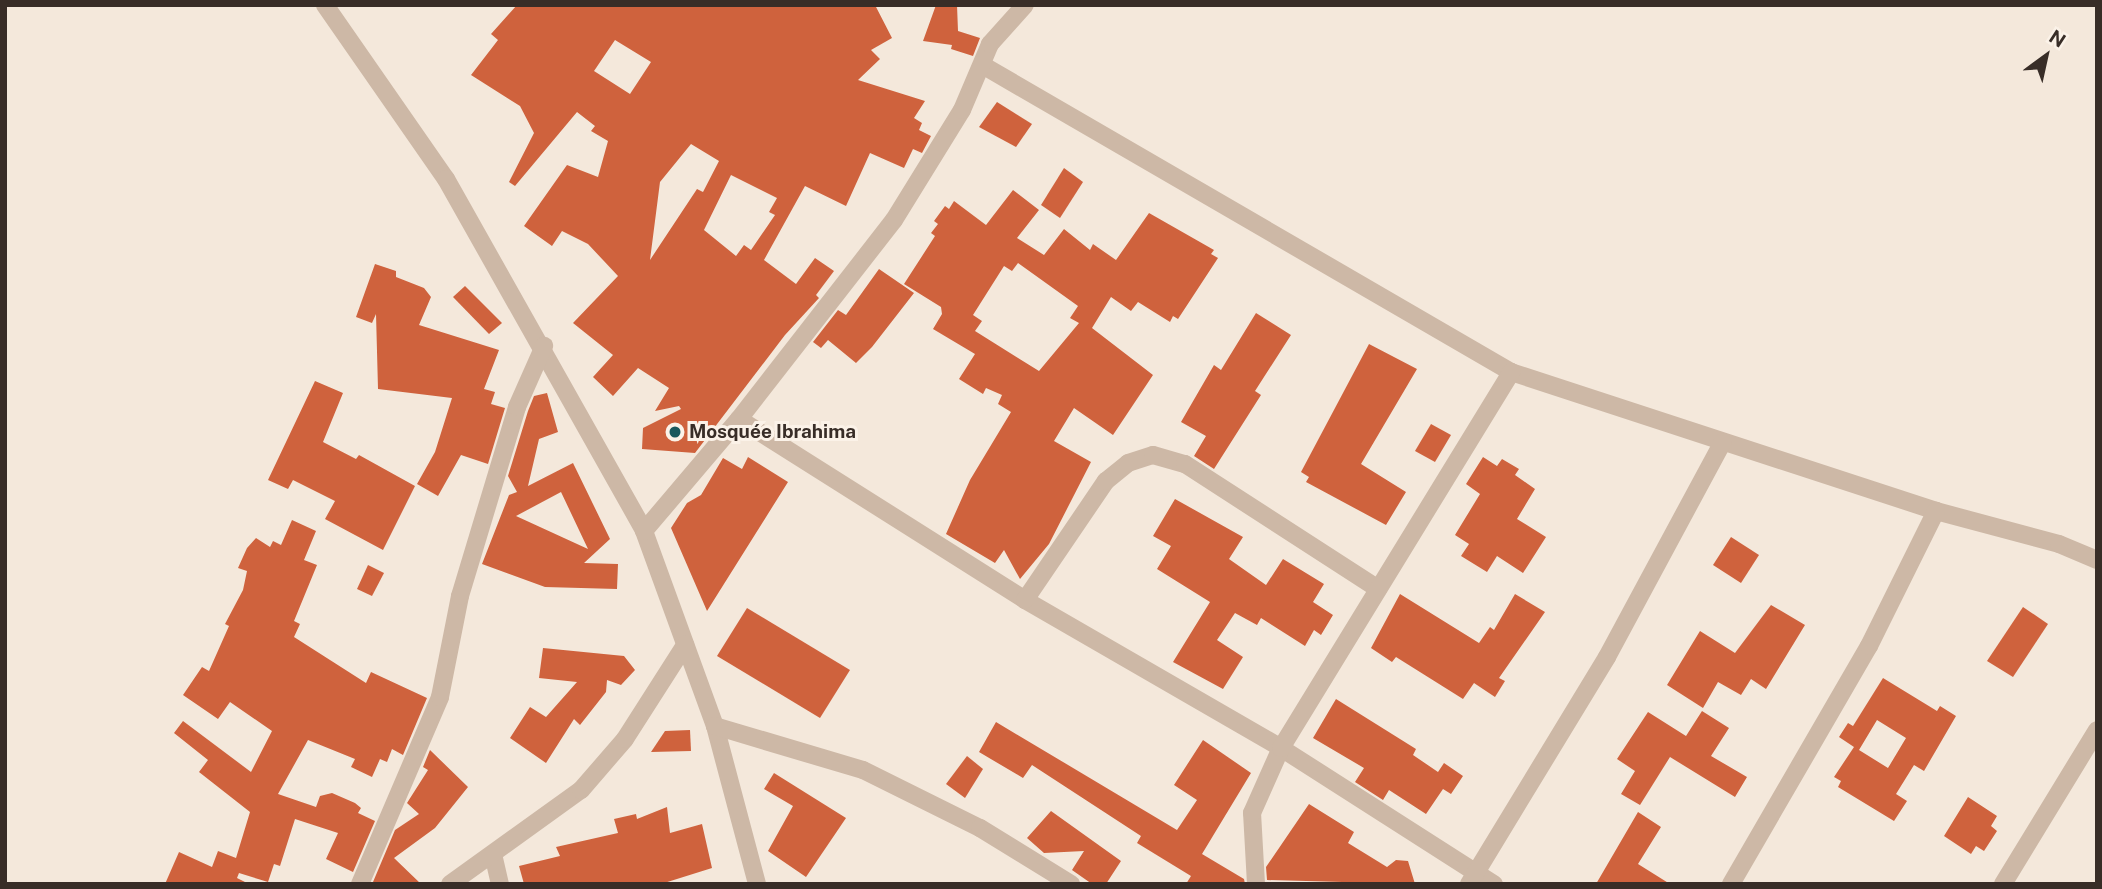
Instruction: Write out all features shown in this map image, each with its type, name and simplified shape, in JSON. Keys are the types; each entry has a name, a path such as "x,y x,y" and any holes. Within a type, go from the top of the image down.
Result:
{"street":[{"path":"325,5 446,179 544,346 644,531 715,726 757,884"},
{"path":"644,531 739,419 894,220 984,66 990,44 1026,5"},
{"path":"984,66 1511,372 1936,510 2059,544 2097,560"},
{"path":"360,884 440,697 460,596 517,407 544,346"},
{"path":"1256,884 1252,813 1281,748 1511,372"},
{"path":"739,419 1026,600 1281,748 1472,878 1494,884"},
{"path":"1472,878 1607,657 1723,442"},
{"path":"1026,600 1106,481 1128,463 1153,455 1185,464 1378,589"},
{"path":"1731,884 1869,646 1936,510"},
{"path":"450,884 581,790 625,739 685,645"},
{"path":"715,726 863,770 980,828 1071,884"},
{"path":"2003,884 2097,730"},
{"path":"493,854 500,884"}],"building":[{"path":"517,5 875,5 892,38 871,50 880,59 858,80 925,101 914,118 922,123 919,130 931,136 922,153 913,149 904,168 870,153 846,206 805,186 764,260 796,284 815,258 834,271 816,295 819,298 785,335 695,453 642,449 643,428 681,409 679,406 655,411 669,388 638,368 613,396 593,377 613,355 573,323 618,276 588,244 562,231 552,246 524,226 567,165 598,177 608,141 591,131 595,126 577,112 515,186 509,182 534,133 520,106 471,75 498,40 491,34","holes":["615,40 651,62 630,94 594,71","691,144 719,161 703,192 697,189 650,260 660,182","731,175 777,198 769,212 775,215 751,250 744,245 736,256 704,230"]},
{"path":"936,5 957,5 958,31 980,38 973,56 951,49 952,45 923,41"},
{"path":"997,102 1032,124 1016,147 979,127"},
{"path":"1064,168 1083,182 1060,218 1041,205"},
{"path":"1013,190 1039,210 1017,238 1044,255 1064,229 1090,250 1093,244 1116,260 1149,213 1214,250 1211,254 1218,258 1178,319 1173,316 1170,322 1138,302 1131,311 1111,297 1092,328 1153,375 1113,435 1074,408 1054,441 1091,462 1049,544 1020,579 1004,550 995,563 946,534 970,480 1011,412 998,404 1002,395 986,388 983,394 959,379 975,354 933,329 942,314 941,307 904,284 935,236 931,233 938,224 934,221 945,206 949,209 954,201 986,225","holes":["1018,263 1078,306 1070,318 1079,323 1039,371 975,331 982,321 973,315 1004,266 1012,271"]},
{"path":"375,264 396,271 396,277 424,288 431,297 419,325 499,350 484,389 495,392 491,404 505,408 488,464 461,455 438,496 417,484 435,452 452,398 378,389 376,314 372,323 356,317"},
{"path":"879,269 914,293 872,347 856,363 828,340 821,348 813,342 838,310 846,315"},
{"path":"465,286 502,323 489,334 453,297"},
{"path":"1256,313 1291,335 1255,391 1261,395 1214,469 1194,456 1206,436 1181,422 1214,365 1221,370"},
{"path":"1369,344 1417,369 1361,464 1406,492 1386,525 1306,482 1309,477 1301,472"},
{"path":"315,381 343,393 323,442 356,459 359,455 415,486 383,550 325,519 335,501 293,480 288,489 268,480"},
{"path":"547,393 558,432 539,439 528,486 573,463 610,539 584,563 618,564 617,589 545,587 482,564 509,495 517,492 508,476 534,396","holes":["561,492 588,549 516,516"]},
{"path":"1431,424 1451,435 1435,462 1415,451"},
{"path":"748,457 788,482 707,611 671,528 687,503 701,495 723,458 742,469"},
{"path":"1483,457 1497,466 1502,459 1519,469 1515,475 1535,489 1517,519 1546,537 1523,573 1497,556 1487,572 1461,556 1469,544 1455,535 1480,494 1466,484"},
{"path":"1175,499 1243,537 1229,559 1266,585 1283,559 1324,584 1313,602 1333,615 1321,635 1314,630 1305,646 1261,618 1257,625 1235,613 1217,640 1243,657 1223,689 1173,662 1210,602 1157,569 1171,546 1153,536"},
{"path":"292,520 316,531 304,560 317,565 294,621 300,624 294,637 366,683 371,672 427,698 403,755 392,749 387,762 380,759 372,777 351,767 355,759 308,740 278,794 316,807 320,796 332,793 355,803 361,808 358,813 375,821 353,872 326,859 338,833 295,819 280,866 274,864 268,882 239,873 237,878 249,884 165,884 179,852 212,867 218,851 236,858 250,812 199,772 208,760 174,733 183,721 251,772 272,731 230,702 218,719 183,695 202,667 209,671 229,626 225,624 243,590 247,571 238,568 247,548 256,538 270,547 273,541 281,545"},
{"path":"1731,537 1759,555 1741,583 1713,565"},
{"path":"368,565 384,573 372,596 357,589"},
{"path":"1400,594 1479,643 1490,627 1494,630 1515,594 1545,612 1499,678 1505,681 1495,697 1474,683 1463,699 1396,657 1392,662 1371,648"},
{"path":"1771,605 1805,625 1766,689 1751,679 1741,695 1718,682 1703,708 1667,685 1700,631 1735,653"},
{"path":"2023,607 2048,624 2013,677 1987,661"},
{"path":"747,608 850,670 820,718 717,656"},
{"path":"543,648 624,656 635,670 621,685 607,680 606,692 580,725 574,719 546,763 510,738 530,707 546,717 577,682 539,678"},
{"path":"1883,678 1937,711 1940,706 1956,716 1924,771 1914,765 1896,794 1907,801 1894,821 1838,787 1841,781 1834,777 1854,747 1839,737 1848,723 1853,726","holes":["1877,720 1906,738 1888,768 1859,750"]},
{"path":"1336,699 1416,749 1413,755 1438,772 1444,763 1463,776 1451,794 1443,789 1426,814 1389,790 1383,800 1355,782 1364,768 1313,738"},
{"path":"1702,711 1729,728 1711,756 1747,777 1735,797 1670,757 1640,805 1621,794 1635,771 1617,759 1648,712 1686,736"},
{"path":"996,722 1177,830 1197,800 1174,785 1203,740 1251,773 1202,854 1244,879 1245,884 1186,884 1191,876 1137,843 1141,836 1032,765 1023,778 979,752"},
{"path":"690,730 691,751 651,752 665,731"},
{"path":"430,750 468,787 435,828 394,858 421,884 377,884 373,882 395,830 419,814 407,803 428,770 423,767"},
{"path":"967,756 983,769 965,798 946,784"},
{"path":"774,773 846,818 806,877 768,851 793,806 764,789"},
{"path":"1968,797 1997,816 1991,826 1997,831 1984,851 1976,846 1971,854 1944,836"},
{"path":"1309,804 1354,832 1348,843 1387,867 1396,860 1408,861 1415,884 1267,880 1266,867"},
{"path":"667,807 670,833 702,824 712,868 661,884 524,884 519,866 560,856 556,847 618,833 614,819 636,814 637,819"},
{"path":"1051,811 1121,861 1106,884 1092,884 1072,870 1084,851 1044,853 1027,838"},
{"path":"1638,812 1661,827 1638,864 1670,884 1596,884"}],"place":[{"name":"Mosquée Ibrahima","path":"675,432"}]}
